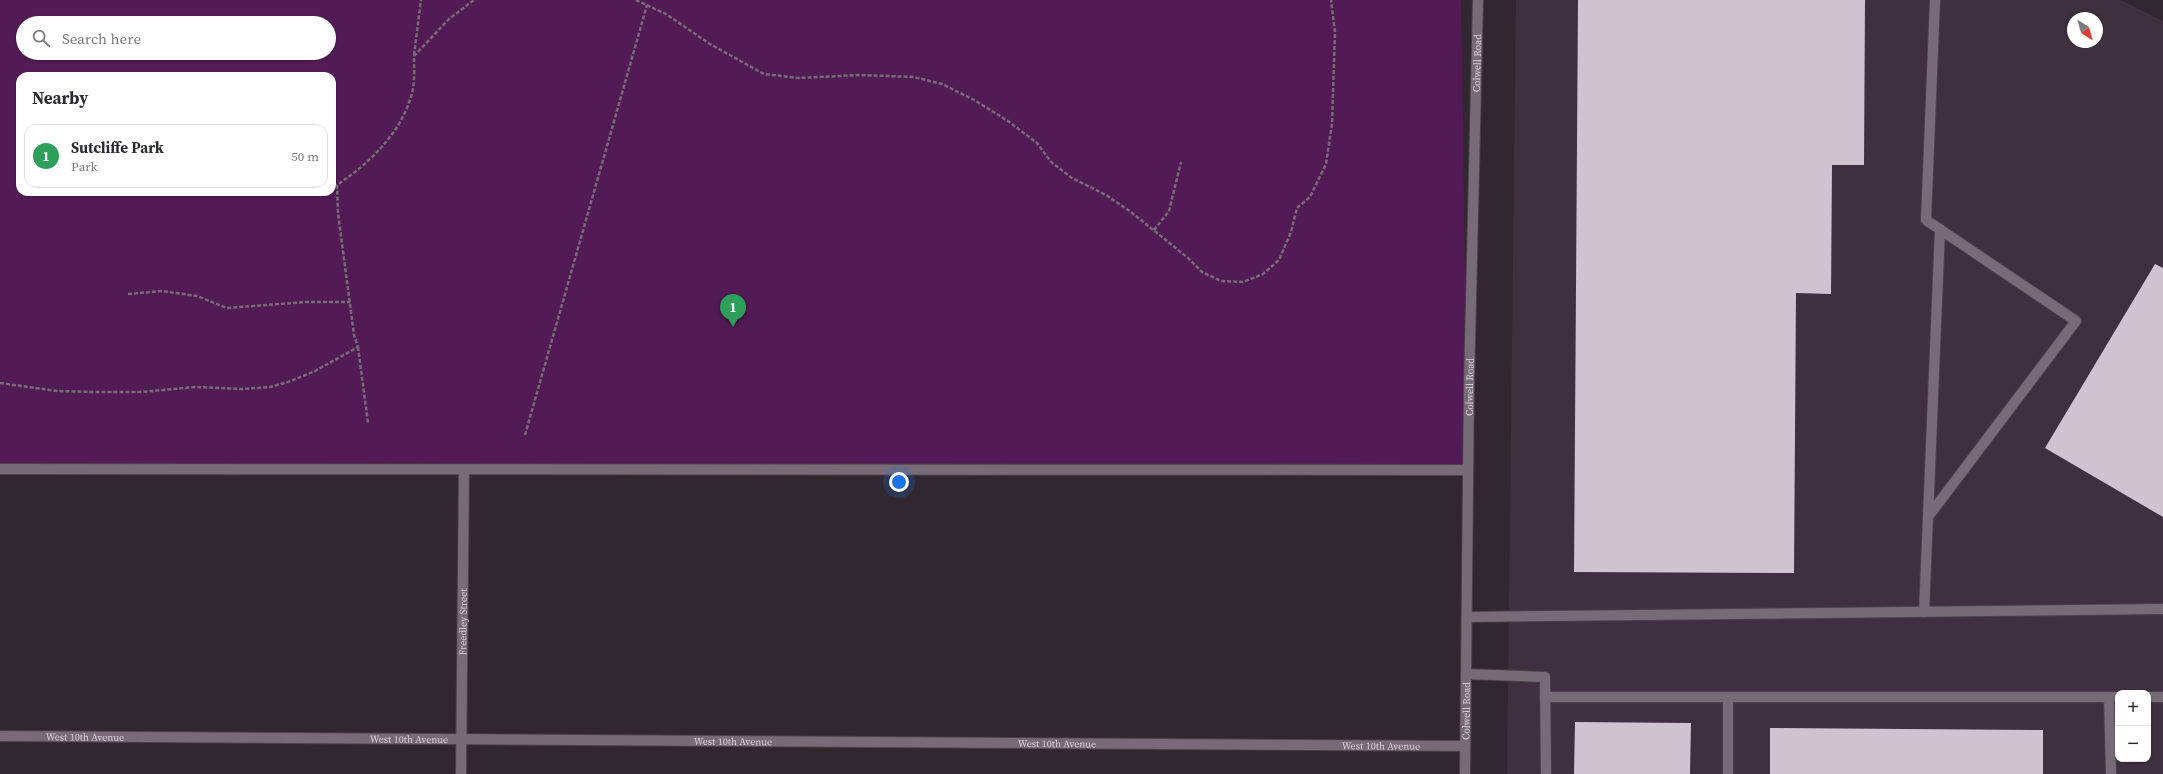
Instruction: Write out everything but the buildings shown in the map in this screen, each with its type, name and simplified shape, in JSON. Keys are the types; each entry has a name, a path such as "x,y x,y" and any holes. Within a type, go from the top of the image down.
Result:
{"street":[{"name":"Colwell Road","path":"1465,774 1468,470 1478,0"},
{"path":"1928,517 2076,322 1926,220 1935,0"},
{"path":"1924,612 1940,229"},
{"path":"0,470 1468,470"},
{"name":"Freedley Street","path":"461,774 464,470"},
{"path":"1467,617 2163,609"},
{"path":"1466,674 1545,677 1546,774"},
{"path":"1545,697 2114,697 2111,774"},
{"path":"1728,697 1728,774"},
{"path":"2151,697 2163,697"},
{"name":"West 10th Avenue","path":"0,736 1465,746"}],"path":[{"path":"368,423 358,347 354,335 338,213 337,185 352,175 378,152 398,125 412,92 414,56 421,0"},
{"path":"414,56 449,19 474,0"},
{"path":"636,0 666,14 710,44 764,74 799,78 860,75 914,77 942,84 976,101 1008,120 1037,144 1051,162 1072,178 1106,194 1154,230 1188,258 1202,272 1221,281 1243,282 1263,274 1278,260 1291,232 1297,208 1310,197 1326,164 1332,124 1335,32 1331,0"},
{"path":"525,434 647,5"},
{"path":"1154,230 1169,211 1181,162"},
{"path":"128,294 162,291 197,296 227,308 306,302 350,302"},
{"path":"0,383 57,391 94,392 142,392 195,387 242,389 263,387 288,382 315,371 358,347"}],"shaded area":[{"path":"0,0 1461,0 1468,470 1230,470 405,463 0,467"},
{"path":"1516,0 2121,0 2163,21 2163,774 1507,774"}],"place":[{"name":"Sutcliffe Park","path":"733,327"}]}
